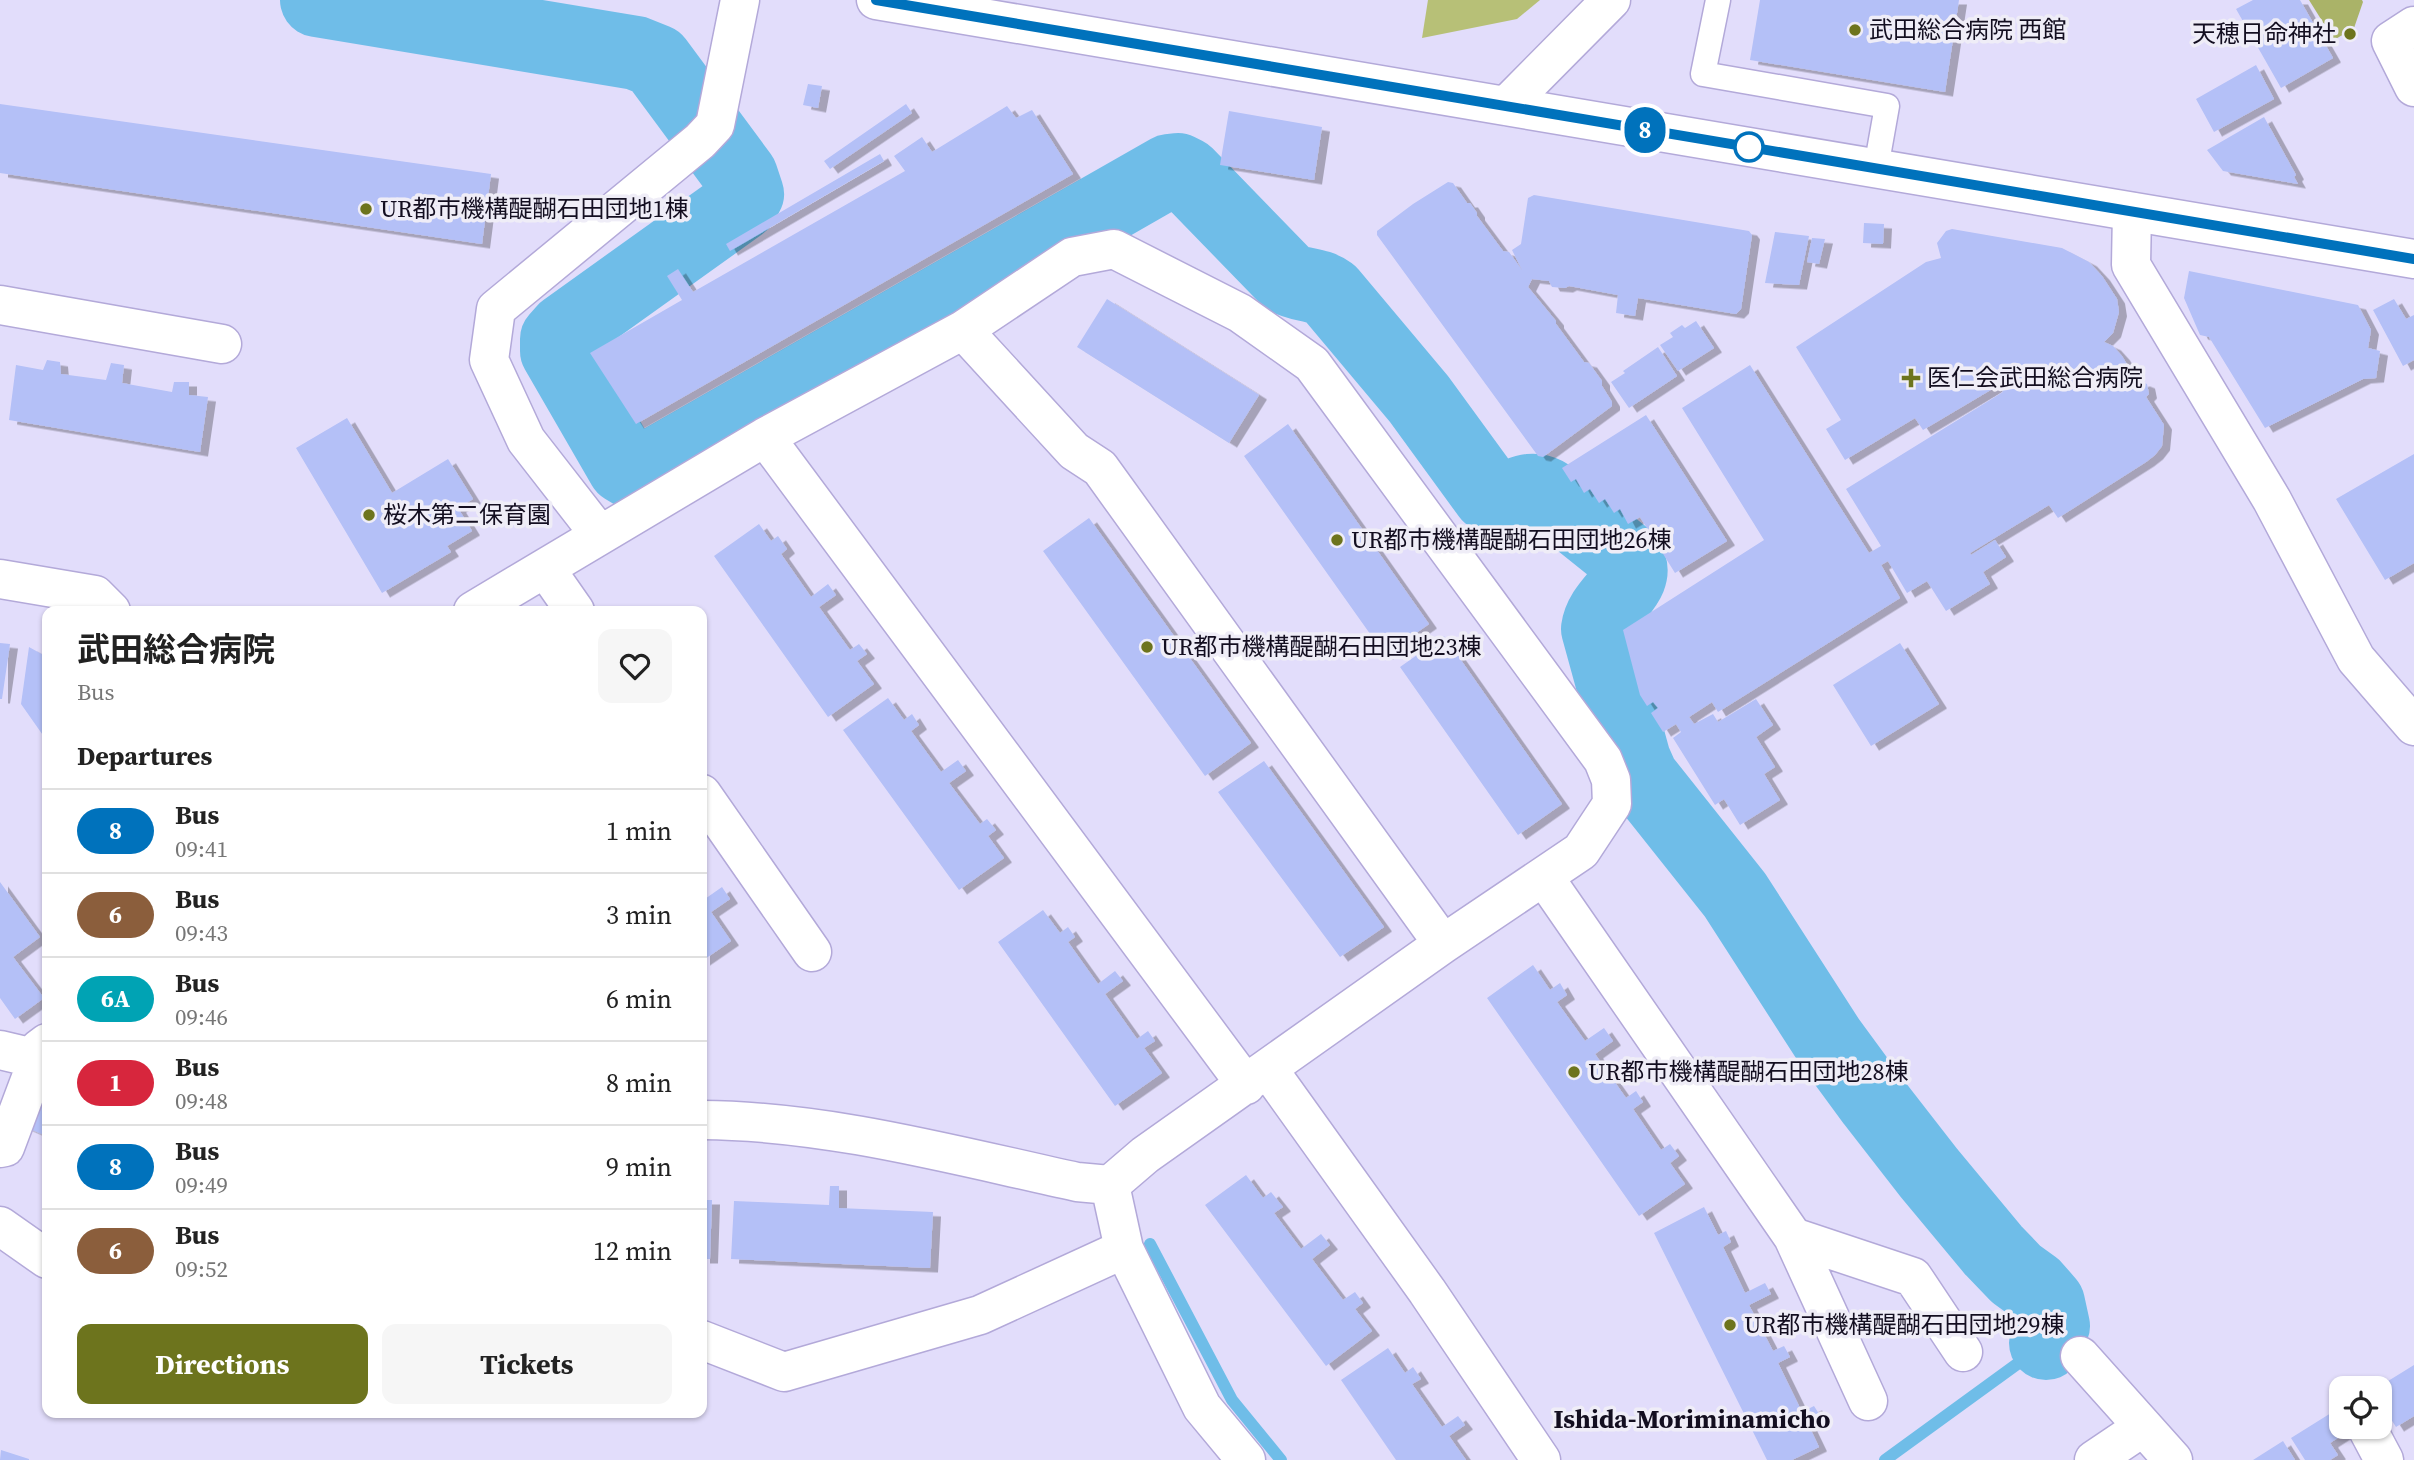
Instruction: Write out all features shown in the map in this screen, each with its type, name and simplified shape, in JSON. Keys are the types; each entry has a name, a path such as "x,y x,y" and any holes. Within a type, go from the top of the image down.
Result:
{"street":[{"path":"600,535 526,440 494,371 489,360 496,309 708,133 740,0"},
{"path":"876,0 2414,259"},
{"path":"1506,106 1611,0"},
{"path":"2414,26 2391,41 2414,87"},
{"path":"2132,212 2131,265 2272,500 2356,659 2414,726"},
{"path":"481,606 765,437 963,330 1072,257 1114,249 1240,313 1312,364 1603,760 1611,780 1612,804 1581,851 1443,944 1145,1155 1110,1185 1077,1182 859,1135 745,1120 707,1120"},
{"path":"0,304 222,344"},
{"path":"963,330 1074,451 1100,467 1443,944"},
{"path":"765,437 1257,1077 1427,1291 1541,1460"},
{"path":"545,568 572,606"},
{"path":"0,579 95,595 106,606"},
{"path":"707,800 812,952"},
{"path":"1544,877 1793,1237 1868,1401"},
{"path":"0,1050 42,1051"},
{"path":"0,1148 5,1147 42,1054"},
{"path":"1110,1185 1124,1249 1202,1407 1246,1460"},
{"path":"0,1226 42,1255"},
{"path":"1793,1237 1913,1276 1963,1352"},
{"path":"707,1342 784,1372 979,1315 1124,1249"},
{"path":"2080,1356 2173,1460"},
{"path":"2094,1460 2143,1427"},
{"path":"2373,1439 2384,1460"},
{"path":"2400,1460 2414,1452"}],"lane":[{"path":"1718,0 1703,74 1887,106 1876,168"}],"green space":[{"path":"1428,0 1540,0 1517,19 1422,38"},
{"path":"2309,0 2363,2 2354,28 2334,40"}],"building":[{"name":"武田総合病院 西館","path":"1760,0 1959,0 1945,92 1750,60"},
{"path":"2253,0 2300,0 2333,58 2281,88 2236,9"},
{"path":"2256,65 2274,99 2214,132 2196,99"},
{"path":"808,84 822,86 818,108 803,105"},
{"name":"UR都市機構醍醐石田団地1棟","path":"0,104 491,174 482,244 0,173"},
{"path":"906,104 912,113 830,169 824,161"},
{"path":"1007,106 1016,118 1032,110 1073,174 636,424 590,353 682,300 667,276 678,269 693,292 905,171 894,156 922,137 932,152"},
{"path":"1229,111 1322,127 1314,180 1220,165"},
{"path":"2264,117 2296,175 2294,177 2298,184 2223,171 2207,150"},
{"path":"880,154 884,161 730,251 726,244"},
{"path":"1448,182 1453,183 1467,203 1470,203 1503,251 1509,252 1522,270 1512,250 1521,244 1528,198 1534,195 1749,231 1752,235 1741,309 1736,314 1638,298 1635,316 1616,313 1618,295 1569,286 1552,287 1549,281 1532,279 1528,287 1584,362 1589,363 1612,402 1612,406 1543,457 1538,456 1377,235 1377,231 1413,204"},
{"path":"1864,223 1884,224 1883,244 1863,243"},
{"path":"1952,229 2062,248 2089,262 2117,299 2119,312 2113,333 2104,342 2113,346 2122,356 2138,383 2147,384 2149,394 2146,397 2164,425 2162,446 2146,462 2058,518 2049,505 1970,553 1971,555 1995,540 2006,557 1983,572 1990,584 1946,611 1927,581 1907,593 1888,561 1881,565 1900,598 1718,712 1712,702 1689,717 1694,724 1713,714 1718,722 1756,699 1773,725 1756,737 1775,767 1764,774 1780,800 1740,825 1724,799 1715,805 1673,738 1681,732 1676,724 1663,732 1651,713 1658,708 1653,702 1647,706 1640,695 1623,630 1764,540 1682,408 1750,365 1869,553 1881,546 1846,489 2003,392 1999,385 1923,430 1915,418 1845,460 1826,429 1841,420 1796,347 1926,262 1941,258 1937,243 1946,231"},
{"path":"1775,232 1809,236 1799,285 1765,283"},
{"path":"1812,238 1825,239 1819,264 1807,262"},
{"path":"2189,271 2358,305 2371,330 2368,348 2380,351 2376,378 2363,379 2265,428 2209,337 2200,335 2184,298"},
{"path":"1107,299 1259,395 1229,443 1077,347"},
{"path":"2394,299 2406,319 2414,315 2414,360 2403,366 2373,310"},
{"path":"1696,321 1714,348 1678,371 1660,345 1673,337 1670,333 1682,325 1685,328"},
{"path":"1658,347 1677,376 1629,408 1611,382"},
{"path":"47,360 60,362 61,374 106,380 111,363 124,365 122,383 172,392 174,382 189,382 189,395 208,397 200,452 9,420 16,365 43,370"},
{"path":"1646,415 1727,541 1675,573 1640,517 1628,524 1620,509 1614,513 1605,499 1599,503 1590,489 1584,493 1576,479 1571,482 1562,468"},
{"path":"347,418 392,493 448,459 473,499 458,508 472,531 447,546 451,552 382,593 296,448"},
{"name":"UR都市機構醍醐石田団地26棟","path":"1288,424 1429,624 1385,655 1244,456"},
{"path":"2414,454 2414,563 2385,580 2336,499"},
{"name":"UR都市機構醍醐石田団地23棟","path":"1089,518 1251,743 1205,776 1043,551"},
{"path":"759,524 771,541 778,536 787,549 781,554 811,597 828,584 836,595 819,607 850,650 859,644 867,654 857,661 874,684 828,717 714,556"},
{"path":"1444,636 1562,804 1518,835 1400,667"},
{"path":"0,643 10,644 2,699 0,699"},
{"path":"1900,643 1939,704 1871,746 1833,685"},
{"path":"29,647 42,654 42,734 21,704"},
{"path":"888,698 904,720 912,714 919,725 911,731 941,772 958,760 966,771 949,783 980,824 987,819 996,830 988,836 1004,858 959,890 843,730"},
{"path":"1264,761 1384,927 1340,957 1218,792"},
{"path":"0,882 40,937 13,957 42,995 42,999 15,1019 0,998"},
{"path":"722,887 730,899 711,912 731,941 707,958 707,898"},
{"path":"1043,910 1060,933 1068,927 1075,937 1068,942 1098,984 1115,971 1123,981 1105,994 1137,1039 1148,1031 1155,1041 1144,1048 1162,1073 1115,1106 998,942"},
{"name":"UR都市機構醍醐石田団地28棟","path":"1533,965 1550,990 1560,983 1567,995 1557,1002 1585,1041 1604,1028 1613,1041 1595,1054 1626,1098 1636,1091 1643,1102 1633,1109 1661,1150 1670,1144 1679,1156 1670,1163 1685,1184 1639,1216 1487,998"},
{"path":"38,1088 42,1090 42,1134 23,1126"},
{"path":"1246,1175 1263,1198 1271,1192 1283,1207 1274,1213 1301,1249 1321,1234 1330,1245 1312,1259 1343,1300 1355,1292 1363,1303 1355,1309 1372,1331 1326,1366 1205,1205"},
{"path":"830,1186 839,1186 839,1208 933,1212 930,1268 731,1259 734,1201 829,1205"},
{"path":"707,1200 712,1200 710,1259 707,1259"},
{"name":"UR都市機構醍醐石田団地29棟","path":"1704,1207 1718,1235 1726,1231 1731,1242 1723,1247 1745,1293 1765,1283 1771,1294 1749,1305 1773,1351 1784,1346 1790,1357 1778,1363 1802,1412 1814,1406 1821,1417 1808,1424 1819,1447 1792,1460 1767,1460 1654,1233"},
{"path":"1388,1348 1405,1373 1413,1367 1421,1379 1412,1384 1442,1427 1458,1416 1465,1425 1449,1436 1466,1460 1396,1460 1341,1380"},
{"path":"2414,1365 2414,1416 2396,1427 2392,1421 2392,1379"},
{"path":"2329,1414 2329,1439 2336,1439 2330,1443 2338,1455 2330,1460 2305,1460 2291,1438"},
{"path":"2283,1441 2295,1460 2253,1460"},
{"path":"1,1450 29,1459 29,1460 0,1460"}],"waterway":[{"path":"317,0 636,53 656,61 741,176 747,194 741,204 565,330 557,339 557,351 624,467 634,473 646,470 1169,171 1178,170 1186,174 1287,278 1330,293 1419,399 1489,495 1505,498 1530,491 1546,494 1626,558 1630,576 1601,618 1598,629 1634,760 1642,778 1735,895 1829,1041 1873,1101 1993,1250 2048,1303 2053,1326 2046,1343"},
{"path":"1150,1244 1232,1400 1281,1460"},
{"path":"1885,1460 2046,1343"}],"bus line":[{"name":"8","path":"876,0 2414,259"}],"place":[{"name":"武田総合病院 西館","path":"1855,30"},
{"name":"天穂日命神社","path":"2350,34"},
{"name":"UR都市機構醍醐石田団地1棟","path":"366,209"},
{"name":"医仁会武田総合病院","path":"1911,378"},
{"name":"桜木第二保育園","path":"369,515"},
{"name":"UR都市機構醍醐石田団地26棟","path":"1337,540"},
{"name":"UR都市機構醍醐石田団地23棟","path":"1147,647"},
{"name":"UR都市機構醍醐石田団地28棟","path":"1574,1072"},
{"name":"UR都市機構醍醐石田団地29棟","path":"1730,1325"}],"district":[{"name":"Ishida-Moriminamicho","path":"1692,1419"}]}
